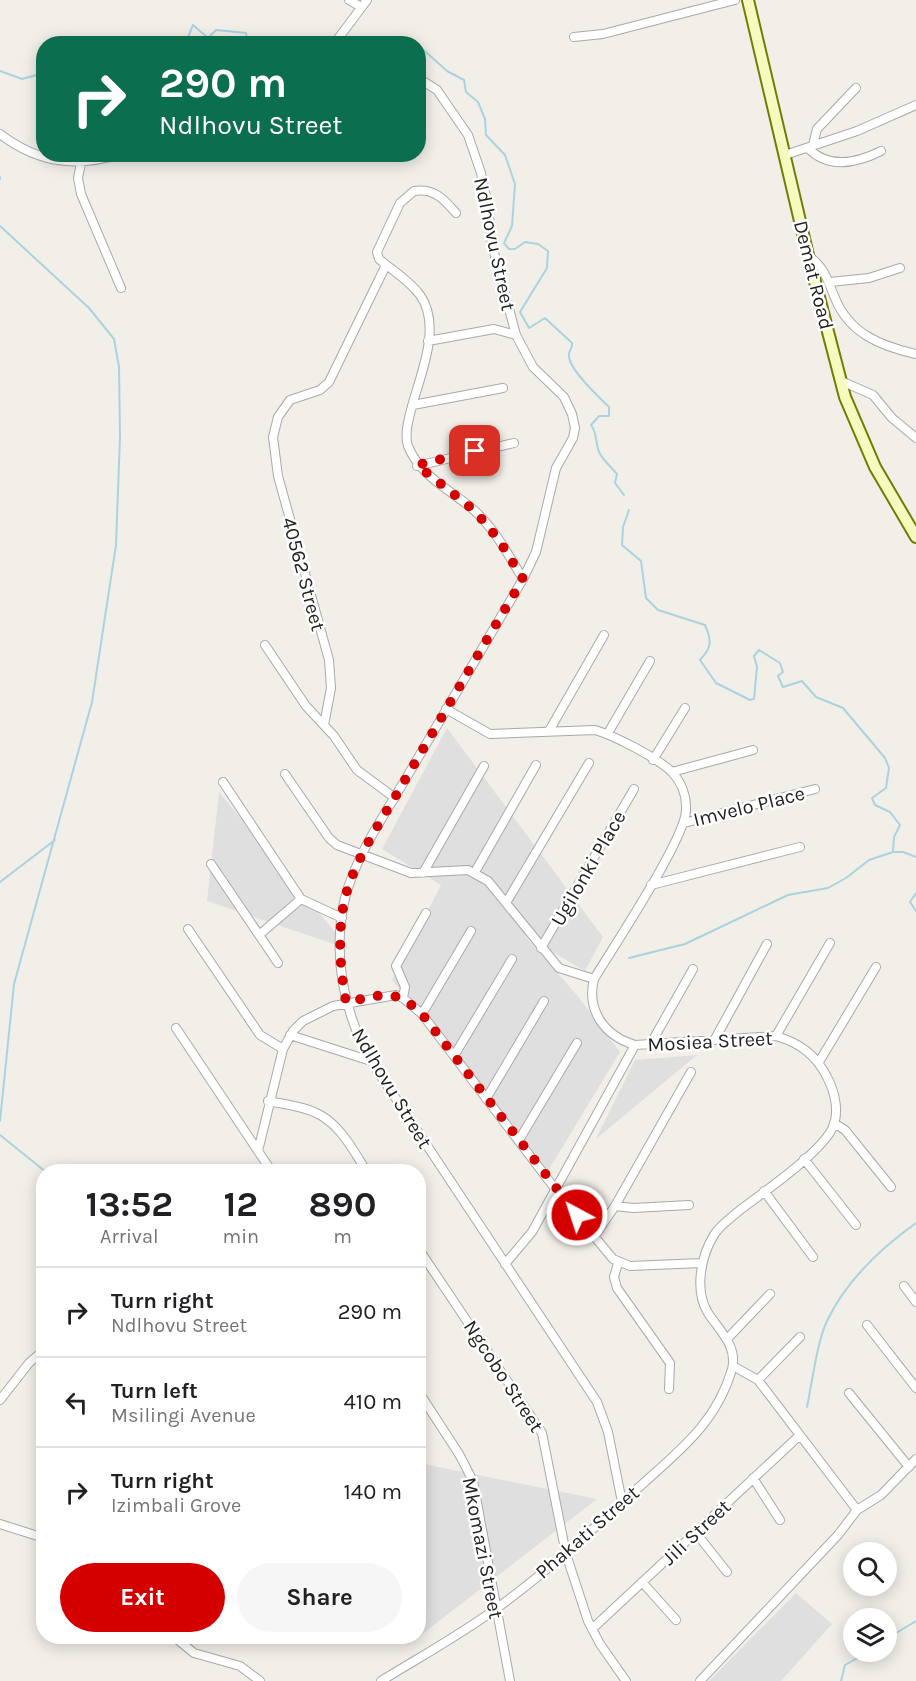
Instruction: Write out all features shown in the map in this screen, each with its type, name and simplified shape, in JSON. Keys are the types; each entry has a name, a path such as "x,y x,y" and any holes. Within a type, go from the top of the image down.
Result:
{"street":[{"path":"340,36 364,3 349,0"},
{"path":"574,37 603,34 735,0"},
{"name":"Demat Road","path":"748,0 808,255 841,381 875,467 916,537"},
{"name":"Ndlhovu Street","path":"426,83 437,90 468,135 481,173 488,206 492,245 516,335 533,367 564,397 572,414 575,428 573,438 556,468 536,552 523,579 363,854 346,897 339,953 346,1002 360,1041 371,1061 600,1410 608,1432 622,1502"},
{"path":"811,146 817,129 856,88"},
{"path":"785,155 857,131 914,108"},
{"path":"0,134 36,155"},
{"path":"811,146 819,158 837,163 866,159 881,151"},
{"path":"66,162 85,162"},
{"path":"81,163 78,178 81,195 121,288"},
{"path":"456,213 443,198 436,194 420,190 408,195 400,202 377,252 379,259 401,275 420,296 428,312 428,341 406,438 417,465 482,519 499,540 523,579"},
{"path":"808,255 822,268 848,322 855,329 883,346 916,354"},
{"name":"40562 Street","path":"324,724 331,688 329,660 278,476 273,437 276,423 290,400 320,390 329,382 386,266"},
{"path":"830,282 869,278 900,268"},
{"path":"428,341 494,329 516,335"},
{"path":"841,381 873,395 892,418 916,438"},
{"path":"413,405 503,388"},
{"path":"417,465 514,443"},
{"path":"549,731 604,634"},
{"path":"265,645 306,706 324,724 357,770 395,798"},
{"path":"608,734 650,661"},
{"path":"653,760 684,708"},
{"path":"285,774 329,838 346,848 399,870 423,873 475,872 488,881 562,971 594,979 651,885 684,823 687,809 683,788 672,772 608,734 579,729 490,734 446,709"},
{"path":"672,772 753,750"},
{"path":"506,903 589,763"},
{"path":"475,872 537,765"},
{"path":"423,873 484,766"},
{"path":"223,782 302,899 342,918"},
{"name":"Ugilonki Place","path":"541,948 634,789"},
{"name":"Imvelo Place","path":"684,823 815,789"},
{"path":"651,885 800,847"},
{"path":"211,864 278,963"},
{"path":"259,935 302,899"},
{"path":"403,998 405,987 396,966 426,913"},
{"path":"188,929 260,1035 283,1049"},
{"path":"422,1014 471,931"},
{"path":"776,1036 830,943"},
{"path":"715,1039 767,944"},
{"path":"454,1056 512,959"},
{"path":"819,1062 876,967"},
{"path":"650,1045 693,969"},
{"name":"Mosiea Street","path":"594,979 591,991 598,1017 614,1036 636,1045 776,1036 800,1046 819,1062 831,1085 836,1101 834,1123"},
{"path":"258,1151 268,1101 283,1049 290,1035 303,1022 346,1002 389,994 403,998 422,1014 556,1190 618,1263 630,1266 702,1263"},
{"path":"486,1100 544,1001"},
{"path":"176,1028 267,1164"},
{"path":"290,1035 371,1061"},
{"path":"519,1140 577,1043"},
{"path":"505,1264 532,1232 636,1045"},
{"path":"594,1236 615,1206 691,1072"},
{"path":"268,1101 313,1111 324,1117 344,1137 362,1164"},
{"path":"857,1510 758,1380 733,1366 728,1338 707,1311 703,1300 702,1263 707,1246 721,1226 804,1159 828,1135 834,1123 844,1130 891,1187"},
{"path":"804,1159 856,1225"},
{"path":"764,1191 813,1257"},
{"path":"615,1206 633,1208 689,1205"},
{"name":"Ngcobo Street","path":"426,1260 542,1432 566,1554 592,1629 626,1681"},
{"path":"618,1263 614,1277 617,1288 670,1363 669,1389"},
{"path":"904,1286 916,1302"},
{"path":"728,1338 770,1294"},
{"path":"867,1325 916,1388"},
{"path":"758,1380 800,1337"},
{"path":"0,1400 36,1357"},
{"name":"Phakati Street","path":"381,1681 496,1609 566,1554 707,1424 733,1366"},
{"path":"849,1393 909,1467"},
{"name":"Mkomazi Street","path":"426,1403 459,1454 473,1481 510,1681"},
{"name":"Jili Street","path":"592,1629 800,1435"},
{"path":"700,1681 838,1535 857,1510 881,1495 916,1459"},
{"path":"753,1478 780,1521"},
{"path":"0,1524 36,1535"},
{"path":"696,1533 727,1572"},
{"path":"642,1582 676,1620"},
{"path":"183,1644 194,1653 240,1666 260,1681"}],"shaded area":[{"path":"447,728 603,937 585,971 525,936 576,994 620,1052 548,1171 392,980 441,885 382,849"},
{"path":"219,792 349,949 207,901"},
{"path":"697,1055 596,1139 635,1060"},
{"path":"426,1464 597,1499 426,1631"},
{"path":"796,1593 832,1624 781,1681 709,1681"}],"waterway":[{"path":"188,36 193,25 206,36"},
{"path":"210,36 216,30 246,33 247,36"},
{"path":"426,52 447,71 464,80 466,92 478,102 485,119 486,135 505,155 515,184 512,226 504,243 509,249 515,249 525,242 538,244 548,251 547,268 520,312 529,328 545,318 572,343 569,356 574,369 609,407 609,416 599,416 591,425 595,432 599,452 617,474 615,483 624,495"},
{"path":"0,71 22,79 36,75"},
{"path":"0,226 89,308 114,339 119,367 120,437 116,545 92,702 14,984 0,1121"},
{"path":"629,510 623,527 622,545 641,561 646,598 658,610 705,625 710,644 700,660 716,683 750,700 754,699 757,667 754,656 759,650 780,663 783,672 778,676 783,687 802,681 816,697 843,708 885,758 889,768 886,788 872,798 875,805 890,812 900,825 894,837 893,852 903,852 916,857"},
{"path":"0,882 55,840"},
{"path":"629,958 685,944 788,895 828,888 846,878 869,860 893,852"},
{"path":"916,893 910,902 916,911"},
{"path":"0,1135 36,1164"},
{"path":"807,1407 820,1340 835,1306 854,1279 877,1254 916,1223"},
{"path":"897,1632 916,1621"},
{"path":"841,1681 845,1665 850,1662"}],"route":[{"path":"475,451 417,465 475,511 489,526 523,579 395,798 354,874 342,918 339,953 342,984 346,1002 389,994 396,995 410,1003 422,1014 486,1100 577,1215"}]}
